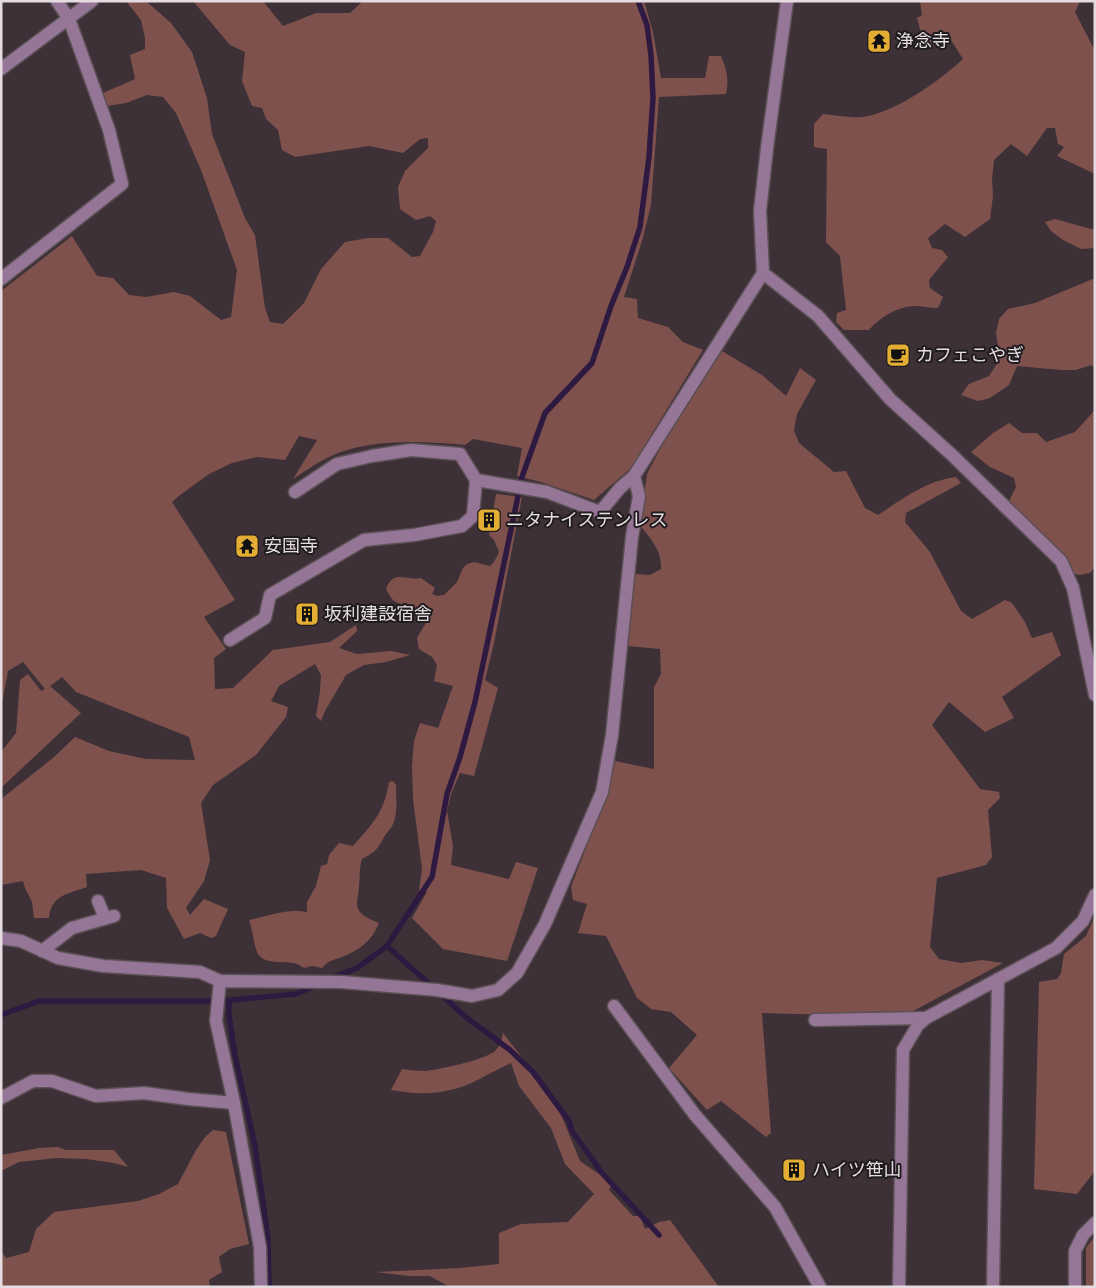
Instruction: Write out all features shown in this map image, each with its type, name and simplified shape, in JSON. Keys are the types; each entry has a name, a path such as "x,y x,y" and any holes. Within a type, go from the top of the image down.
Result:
{"street":[{"path":"1,279 122,184 108,130 69,19 57,1"},
{"path":"1,69 92,1"},
{"path":"476,480 547,492 600,512 620,488 634,476 763,273 760,211 787,1"},
{"path":"763,273 818,316 890,399 952,455 1061,561 1073,588 1095,695"},
{"path":"230,640 265,618 270,595 364,540 414,535 462,526 473,516 476,480 460,454 411,450 338,464 294,492"},
{"path":"1,938 21,941 58,958 103,966 200,972 220,985 332,982 437,990 472,996 498,990 517,973 545,924 602,792 612,735 632,537 639,496 634,476"},
{"path":"899,1287 903,1050 918,1024 926,1018 1056,948 1083,922 1095,895"},
{"path":"42,950 72,928 109,917 98,901"},
{"path":"993,1287 998,979"},
{"path":"220,985 216,1021 234,1103 260,1247 260,1287"},
{"path":"614,1006 695,1115 775,1207 820,1287"},
{"path":"815,1020 926,1018"},
{"path":"1,1098 33,1081 52,1081 96,1096 144,1093 188,1100 234,1103"},
{"path":"1076,1287 1075,1251 1083,1235 1095,1223"}],"shaded area":[{"path":"126,1 146,1 171,23 192,52 207,98 212,134 245,218 255,235 265,308 270,322 283,324 304,303 321,269 345,242 368,238 388,238 412,257 420,256 433,232 436,221 430,216 416,220 400,209 398,187 405,171 428,148 428,138 420,139 403,153 369,146 295,157 282,150 278,130 266,119 262,108 252,106 242,81 245,52 230,45 193,1 263,1 283,26 316,13 350,13 363,1 644,1 653,32 661,78 705,78 709,56 721,56 727,79 726,94 659,97 651,205 642,241 624,297 637,299 638,318 668,327 683,342 703,350 631,468 594,500 517,476 522,448 473,439 465,445 396,442 361,447 329,457 293,479 317,440 299,436 285,460 257,457 232,463 209,474 172,502 235,600 204,617 226,649 214,658 215,689 233,688 273,650 330,642 356,625 357,631 339,648 357,654 391,651 410,655 386,662 364,665 346,675 321,721 316,716 321,675 315,664 279,686 271,701 288,707 286,717 256,755 213,785 201,803 210,860 204,881 186,908 190,915 204,899 228,909 216,936 211,938 200,933 184,939 167,908 166,878 141,870 86,874 87,887 62,896 57,900 50,910 49,918 34,918 32,902 23,881 1,885 1,799 53,758 75,737 109,751 146,759 195,760 189,737 76,692 62,677 50,686 81,713 1,788 1,752 16,733 20,680 28,674 41,691 45,689 23,662 8,671 1,709 1,291 72,236 97,276 113,278 129,295 146,297 174,292 190,296 221,320 231,317 237,270 201,170 176,113 163,97 147,95 126,103 108,106 103,93 135,79 130,55 145,49 145,38 141,20"},
{"path":"920,1 1080,1 1075,12 1095,51 1095,174 1057,156 1064,147 1058,144 1055,128 1047,128 1027,156 1011,144 994,160 990,219 965,237 945,224 928,238 932,248 942,250 948,257 929,280 930,288 943,297 938,308 917,306 901,308 878,321 869,330 844,330 836,322 837,313 846,310 840,256 826,242 827,149 814,147 814,124 823,114 862,117 902,103 942,77 963,59 951,40 929,47 928,37 922,37 917,18 922,15"},
{"path":"1055,219 1095,229 1095,248 1081,249 1063,240 1051,231 1045,222"},
{"path":"1095,278 1095,368 1091,365 1076,370 1017,366 1009,385 990,398 978,401 961,395 969,384 989,376 998,362 996,333 999,319 1008,309 1035,303"},
{"path":"722,351 762,375 786,396 800,368 816,380 797,414 794,430 799,443 834,472 846,471 865,508 878,515 905,497 934,482 956,477 961,483 906,513 905,522 930,552 961,611 972,619 1005,600 1012,603 1025,622 1032,638 1052,632 1061,655 1002,697 1014,718 985,732 949,702 932,725 980,789 999,792 1000,798 988,810 992,857 986,865 937,878 930,947 939,959 961,963 982,960 1003,963 902,1017 762,1013 771,1133 766,1137 721,1101 707,1110 669,1068 697,1035 671,1012 651,1009 637,998 606,936 578,933 587,904 573,900 571,887 607,793 615,761 654,769 654,687 661,674 660,649 627,646 634,574 650,575 661,569 658,551 640,525 647,474 661,447"},
{"path":"1095,410 1095,567 1090,573 1080,575 1065,572 1008,503 1016,487 1014,478 990,467 971,452 993,433 1009,423 1022,433 1037,433 1046,442 1075,432"},
{"path":"496,494 522,497 485,680 498,688 474,776 460,773 451,794 447,811 453,846 451,865 509,879 516,862 538,868 507,961 443,949 412,918 427,892 419,891 422,869 413,799 412,766 414,741 420,723 438,728 453,686 434,681 437,665 432,657 419,649 417,638 433,611 413,610 410,605 397,603 386,589 389,583 396,578 421,578 435,588 432,594 437,596 444,595 457,582 463,568 467,564 474,562 490,566 499,552 494,540 489,535"},
{"path":"393,781 396,785 396,815 393,824 378,847 362,859 360,866 357,901 359,911 379,923 372,936 358,949 330,961 322,968 312,966 304,968 297,964 264,959 257,952 249,920 292,911 307,912 307,902 316,886 321,866 327,864 329,855 339,843 353,846 366,831 381,810 389,782"},
{"path":"1095,916 1095,1171 1077,1194 1034,1189 1039,982 1057,979 1061,973 1064,954 1086,936"},
{"path":"503,1033 555,1100 580,1161 612,1183 609,1190 633,1216 640,1216 645,1229 659,1222 670,1220 719,1287 457,1287 448,1286 430,1276 409,1276 376,1272 499,1264 499,1233 521,1224 568,1222 594,1194 565,1164 551,1128 519,1086 511,1063 459,1088 430,1093 391,1090 402,1069 426,1071 482,1058 497,1049 501,1043"},
{"path":"213,1130 226,1132 249,1244 230,1249 219,1257 222,1272 209,1280 210,1287 1,1287 1,1251 6,1258 29,1252 36,1229 54,1212 138,1201 159,1194 178,1184 196,1150 205,1137"},
{"path":"58,1147 66,1150 114,1150 128,1167 86,1159 57,1158 19,1162 1,1171 1,1155 39,1148"},
{"path":"1095,1236 1095,1287 1086,1287 1086,1248"}],"waterway":[{"path":"332,978 357,968 387,946 432,877 447,794 460,757 475,702 522,477 545,413 592,363 640,227 649,157 653,98 651,55 647,25 638,1"},
{"path":"387,946 467,1018 510,1050 533,1072 569,1121 572,1131 602,1173 659,1235"},
{"path":"1,1015 39,1001 221,1001 296,994 315,986"},
{"path":"229,1001 229,1016 235,1055 255,1146 268,1238 269,1284 271,1287"}],"place":[{"name":"浄念寺","path":"879,41"},
{"name":"カフェこやぎ","path":"898,355"},
{"name":"ニタナイステンレス","path":"489,520"},
{"name":"安国寺","path":"247,546"},
{"name":"坂利建設宿舎","path":"307,614"},
{"name":"ハイツ笹山","path":"794,1170"}]}
